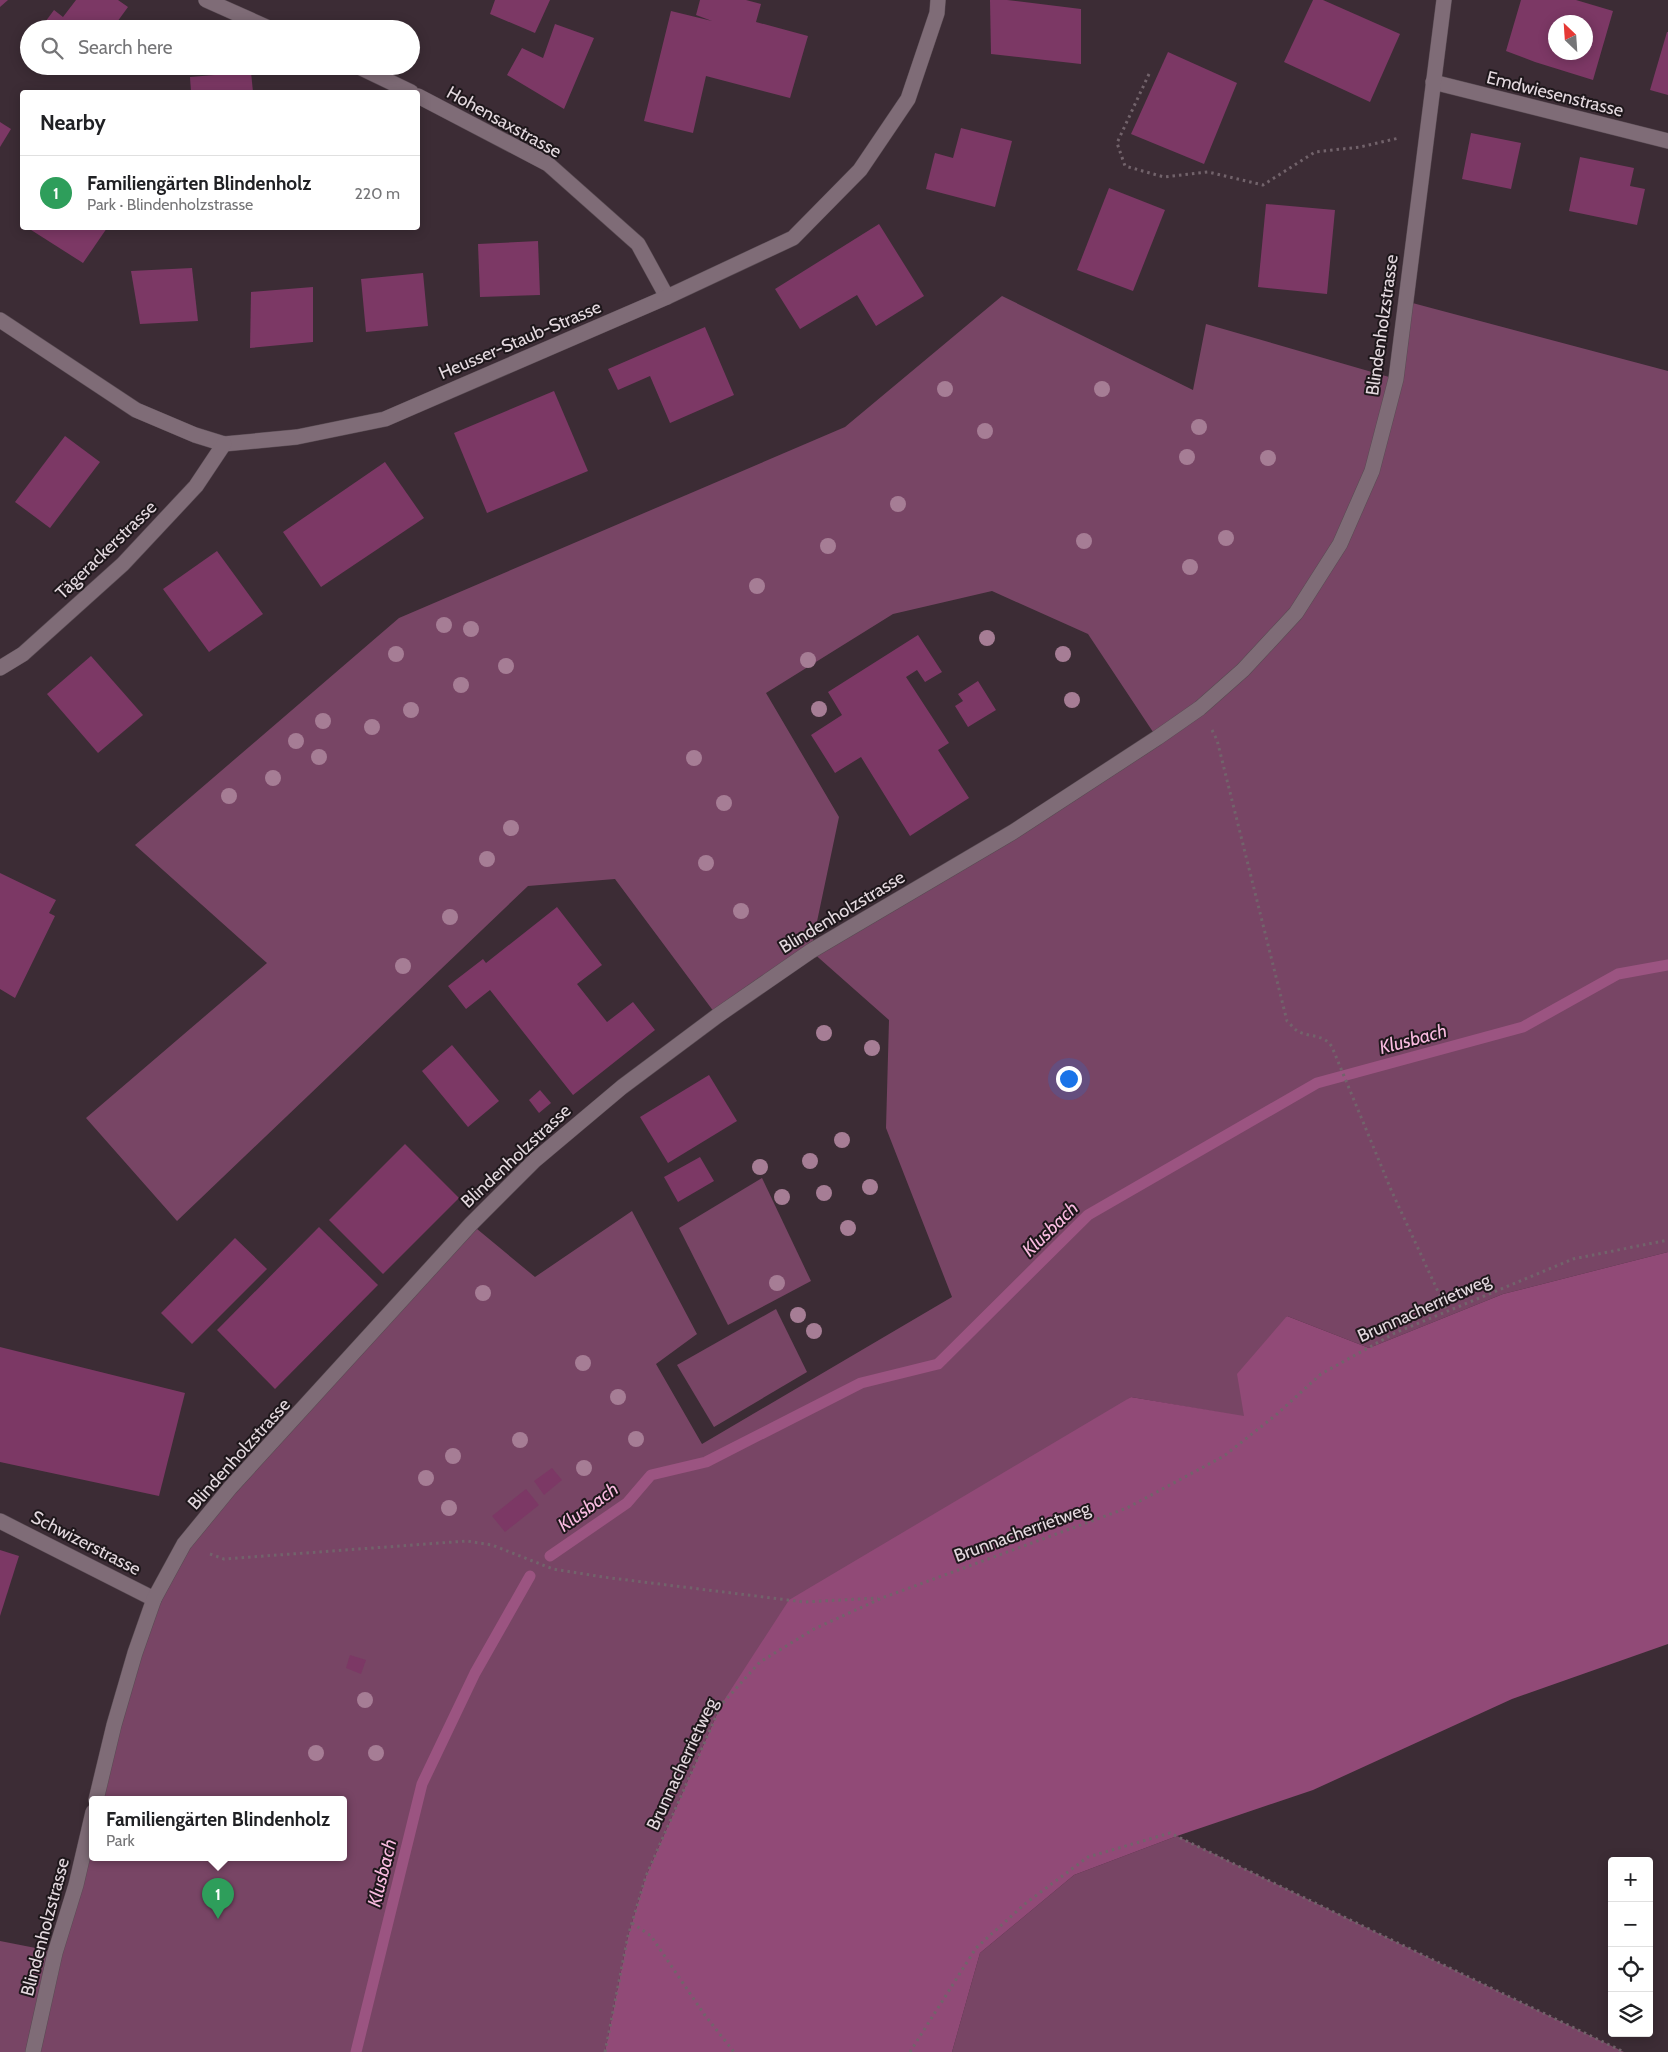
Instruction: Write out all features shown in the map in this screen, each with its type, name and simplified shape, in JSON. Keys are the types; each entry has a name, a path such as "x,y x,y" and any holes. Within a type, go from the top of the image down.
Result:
{"street":[{"path":"206,0 251,20"},
{"name":"Heusser-Staub-Strasse","path":"0,320 136,410 196,435 224,444 297,437 385,419 667,297 793,238 860,170 908,99 937,13 938,0"},
{"name":"Blindenholzstrasse","path":"97,1796 116,1716 135,1652 154,1599 184,1544 230,1488 471,1224 534,1161 569,1130 697,1030 811,951 1014,832 1158,738 1200,708 1243,670 1296,612 1340,544 1372,471 1396,379 1444,0"},
{"path":"376,75 407,90"},
{"name":"Emdwiesenstrasse","path":"1433,82 1668,141"},
{"name":"Hohensaxstrasse","path":"420,97 548,164 638,244 667,297"},
{"name":"Tägerackerstrasse","path":"0,668 23,654 123,564 196,486 224,444"},
{"name":"Schwizerstrasse","path":"0,1521 154,1599"},
{"name":"Blindenholzstrasse","path":"33,2052 56,1952 76,1885 89,1829"}],"path":[{"path":"1149,74 1117,143 1124,166 1164,177 1208,172 1262,185 1315,152 1360,147 1426,131"},
{"path":"1217,740 1287,1021 1297,1031 1329,1042 1336,1054 1392,1192 1447,1311"},
{"name":"Brunnacherrietweg","path":"605,2052 632,1923 646,1876 721,1705 760,1662 814,1629 882,1598 1127,1508 1224,1456 1276,1415 1321,1374 1395,1332 1573,1259 1668,1240"},
{"path":"184,1544 224,1559 467,1541 492,1545 553,1569 603,1577 804,1602 882,1598"},
{"path":"910,2052 976,1948 1026,1902 1088,1857 1170,1833 1624,2052"},
{"path":"632,1923 651,1936 704,2014 734,2052"}],"shaded area":[{"path":"1002,296 1193,390 1206,324 1396,379 1405,301 1668,371 1668,1252 1503,1294 1369,1348 1287,1316 1245,1417 1131,1397 721,1705 646,1876 628,1936 605,2052 0,2052 0,1941 56,1952 89,1827 89,1861 347,1861 347,1796 97,1796 135,1653 184,1544 471,1224 535,1277 632,1211 697,1334 656,1364 702,1444 952,1297 886,1128 889,1020 811,951 717,1016 615,879 528,886 177,1221 86,1118 267,963 135,845 399,618 845,427","holes":["992,591 1088,634 1157,738 811,950 839,817 766,693 893,614"]},
{"path":"762,1178 811,1281 728,1325 679,1228"},
{"path":"1668,1252 1668,1644 1512,1699 1313,1790 1177,1836 1074,1875 980,1953 952,2052 605,2052 628,1936 646,1876 721,1705 789,1600 1131,1397 1244,1416 1237,1374 1287,1316 1369,1348 1503,1294"},
{"path":"776,1309 807,1372 714,1427 677,1365"},
{"path":"1177,1836 1624,2052 952,2052 980,1953 1074,1875"}],"building":[{"path":"0,0 8,0 0,7"},
{"path":"76,0 118,0 128,7 119,20 47,20 54,10 63,17"},
{"path":"495,0 550,0 535,33 490,14"},
{"path":"700,0 746,0 761,4 756,22 808,36 790,98 706,76 693,133 644,121 671,11 712,21 696,15"},
{"path":"990,0 1007,0 1081,9 1081,64 991,54"},
{"path":"1313,0 1323,0 1400,34 1370,102 1284,62"},
{"path":"1521,0 1576,0 1613,11 1593,80 1506,51"},
{"path":"555,24 594,38 564,109 507,75 522,48 543,58"},
{"path":"1668,32 1668,95 1650,90"},
{"path":"1168,52 1237,83 1204,164 1131,134"},
{"path":"251,75 253,90 191,90 190,77"},
{"path":"0,122 11,129 0,147"},
{"path":"961,128 1012,141 995,207 926,189 935,153 953,158"},
{"path":"1471,133 1521,143 1511,189 1462,179"},
{"path":"1580,157 1634,168 1630,186 1645,189 1637,225 1569,211"},
{"path":"1109,188 1165,210 1133,291 1077,270"},
{"path":"1266,204 1335,210 1327,294 1258,287"},
{"path":"879,224 924,296 876,326 857,295 800,329 775,289"},
{"path":"31,230 106,230 83,263"},
{"path":"538,241 540,295 480,297 478,244"},
{"path":"192,268 198,321 140,324 131,271"},
{"path":"423,273 428,326 366,332 361,279"},
{"path":"313,287 313,342 250,348 251,292"},
{"path":"705,327 734,395 670,423 650,376 618,390 608,369"},
{"path":"554,391 588,471 487,513 454,433"},
{"path":"65,436 100,462 50,528 15,502"},
{"path":"385,462 424,518 321,587 283,532"},
{"path":"217,551 263,614 209,652 163,589"},
{"path":"918,635 942,672 925,682 917,670 906,677 949,743 938,750 969,798 910,836 861,757 835,773 811,735 842,715 828,692"},
{"path":"91,656 143,715 98,753 47,694"},
{"path":"978,681 996,710 968,727 955,706 963,701 958,694"},
{"path":"0,873 56,900 49,913 55,916 15,998 0,989"},
{"path":"557,907 602,965 577,984 607,1022 633,1002 655,1030 573,1095 490,990 466,1009 448,986 483,959 486,963"},
{"path":"452,1045 499,1101 468,1127 422,1071"},
{"path":"709,1075 737,1121 668,1163 640,1117"},
{"path":"540,1090 551,1103 539,1113 529,1100"},
{"path":"405,1144 459,1198 383,1274 329,1220"},
{"path":"700,1157 714,1181 678,1202 664,1177"},
{"path":"319,1227 378,1285 275,1389 217,1330"},
{"path":"235,1238 267,1269 192,1344 161,1313"},
{"path":"0,1347 185,1393 159,1496 0,1462"},
{"path":"552,1468 562,1480 544,1495 534,1481"},
{"path":"526,1489 539,1505 505,1532 492,1516"},
{"path":"0,1550 19,1556 0,1616"},
{"path":"350,1655 366,1660 361,1674 346,1668"}],"waterway":[{"name":"Klusbach","path":"550,1556 627,1503 651,1475 706,1462 861,1383 938,1364 1088,1215 1317,1083 1523,1027 1618,974 1668,965"},
{"name":"Klusbach","path":"356,2052 422,1784 475,1673 530,1576"}],"place":[{"name":"Familiengärten Blindenholz","path":"218,1919"}]}
